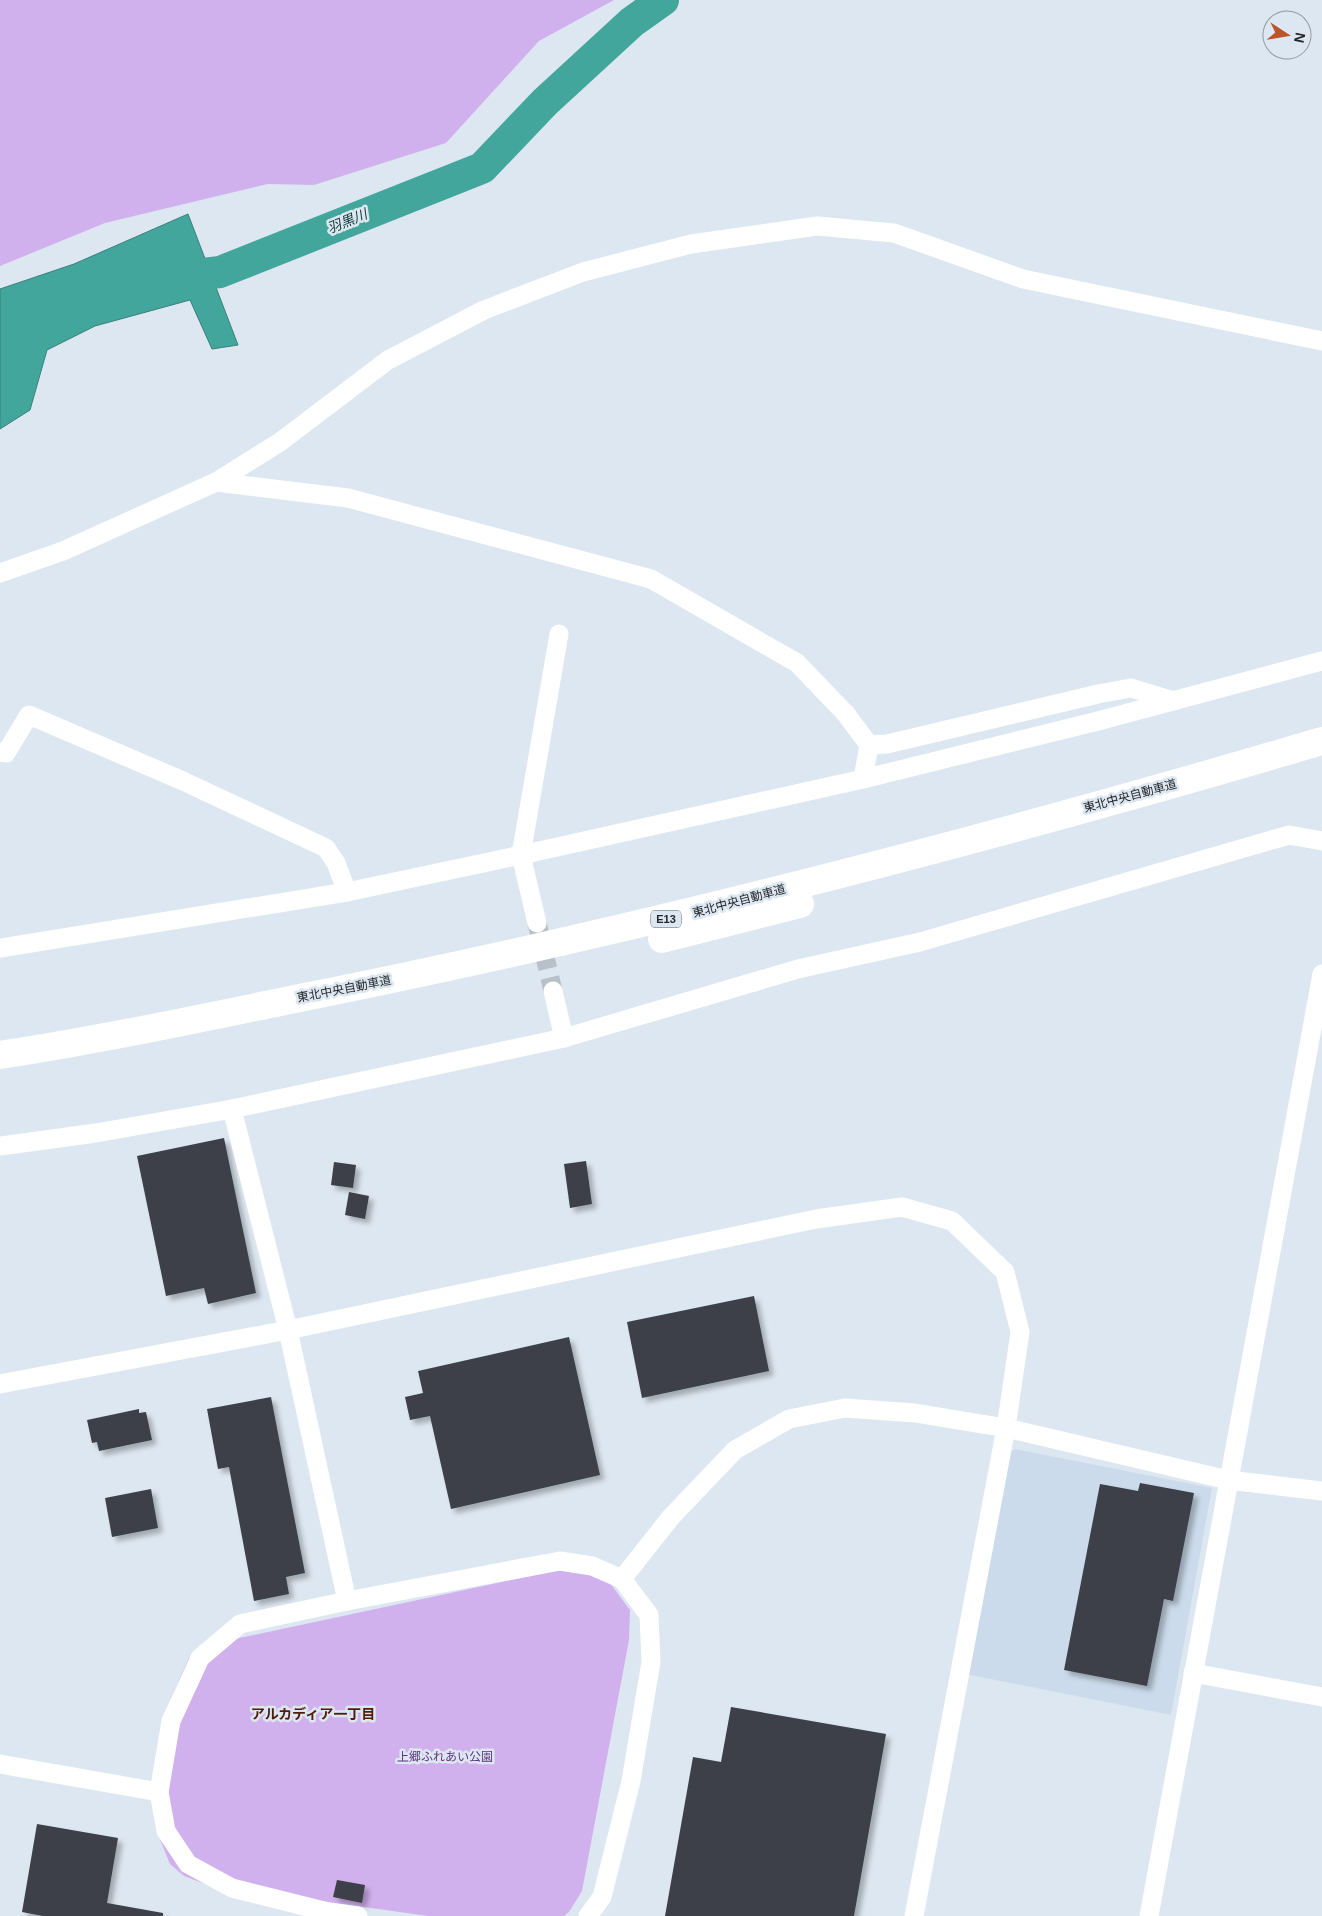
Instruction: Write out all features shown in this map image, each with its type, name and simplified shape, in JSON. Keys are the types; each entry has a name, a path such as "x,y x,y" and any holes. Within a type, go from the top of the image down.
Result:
{"highway":[{"name":"東北中央自動車道","path":"0,1055 439,970 679,916 1138,795 1322,741"},
{"name":"東北中央自動車道","path":"0,1072 254,1026 707,929 1147,812 1322,760"}],"street":[{"path":"0,573 62,551 216,482 280,442 388,360 484,310 583,272 682,246 816,226 894,233 1023,279 1322,340"},
{"path":"216,482 348,498 651,580 797,663 846,714 869,745 863,780"},
{"path":"537,923 521,855 559,634"},
{"path":"0,948 348,892 521,855 863,780 1174,701 1322,661"},
{"path":"869,745 887,744 1098,694 1131,688 1174,701"},
{"path":"0,752 6,753 30,715 183,781 320,844 326,848 336,863 348,892"},
{"path":"0,1146 96,1133 232,1109 564,1038 798,969 920,942 1289,835 1322,841"},
{"path":"1149,1916 1192,1673 1322,974"},
{"path":"553,991 564,1038"},
{"path":"232,1109 288,1330 346,1601"},
{"path":"0,1384 288,1330 816,1219 902,1207 952,1221 1005,1272 1020,1332 1006,1428 914,1916"},
{"path":"622,1578 671,1518 735,1450 789,1419 845,1408 915,1413 1006,1428 1228,1480 1322,1491"},
{"path":"358,1916 327,1914 232,1888 188,1864 166,1831 159,1792 171,1721 200,1658 240,1624 346,1601 560,1561 592,1566 622,1578 649,1615 651,1662 632,1781 602,1897 588,1916"},
{"path":"1192,1673 1322,1697"},
{"path":"0,1764 159,1792"}],"shaded area":[{"path":"188,214 238,345 212,349 190,300 95,326 47,350 30,410 0,429 0,289 74,264"},
{"path":"1015,1449 1212,1488 1171,1715 966,1674 1007,1454"}],"green space":[{"path":"0,0 614,0 539,41 446,143 314,185 268,184 105,223 0,266"},
{"name":"上郷ふれあい公園","path":"558,1570 585,1572 610,1583 630,1610 629,1640 582,1891 569,1912 564,1916 428,1916 208,1885 184,1876 170,1864 159,1837 154,1805 171,1698 189,1658 235,1639"}],"building":[{"path":"224,1138 256,1293 208,1304 204,1288 166,1296 137,1156"},
{"path":"586,1161 592,1204 570,1208 564,1164"},
{"path":"334,1162 356,1165 353,1188 331,1185"},
{"path":"349,1192 369,1196 365,1219 345,1215"},
{"path":"754,1296 769,1371 642,1398 627,1322"},
{"path":"569,1337 600,1475 451,1509 430,1416 410,1420 405,1397 423,1393 418,1371"},
{"path":"271,1397 305,1573 286,1577 289,1594 254,1601 229,1467 218,1469 207,1409"},
{"path":"139,1409 139,1413 146,1412 152,1440 99,1451 97,1442 92,1443 87,1420"},
{"path":"1140,1483 1194,1493 1173,1601 1164,1599 1147,1686 1064,1670 1100,1484 1138,1491"},
{"path":"151,1489 158,1528 112,1537 105,1498"},
{"path":"731,1707 886,1734 854,1916 665,1916 693,1757 721,1762"},
{"path":"37,1824 118,1838 107,1903 163,1913 163,1916 43,1916 22,1912"},
{"path":"337,1880 365,1885 362,1903 333,1897"}],"waterway":[{"name":"羽黒川","path":"169,266 195,275 220,272 482,168 545,102 632,22 663,0"}],"tunnel":[{"path":"537,923 553,991"}],"district":[{"name":"アルカディア一丁目","path":"313,1714"}]}
